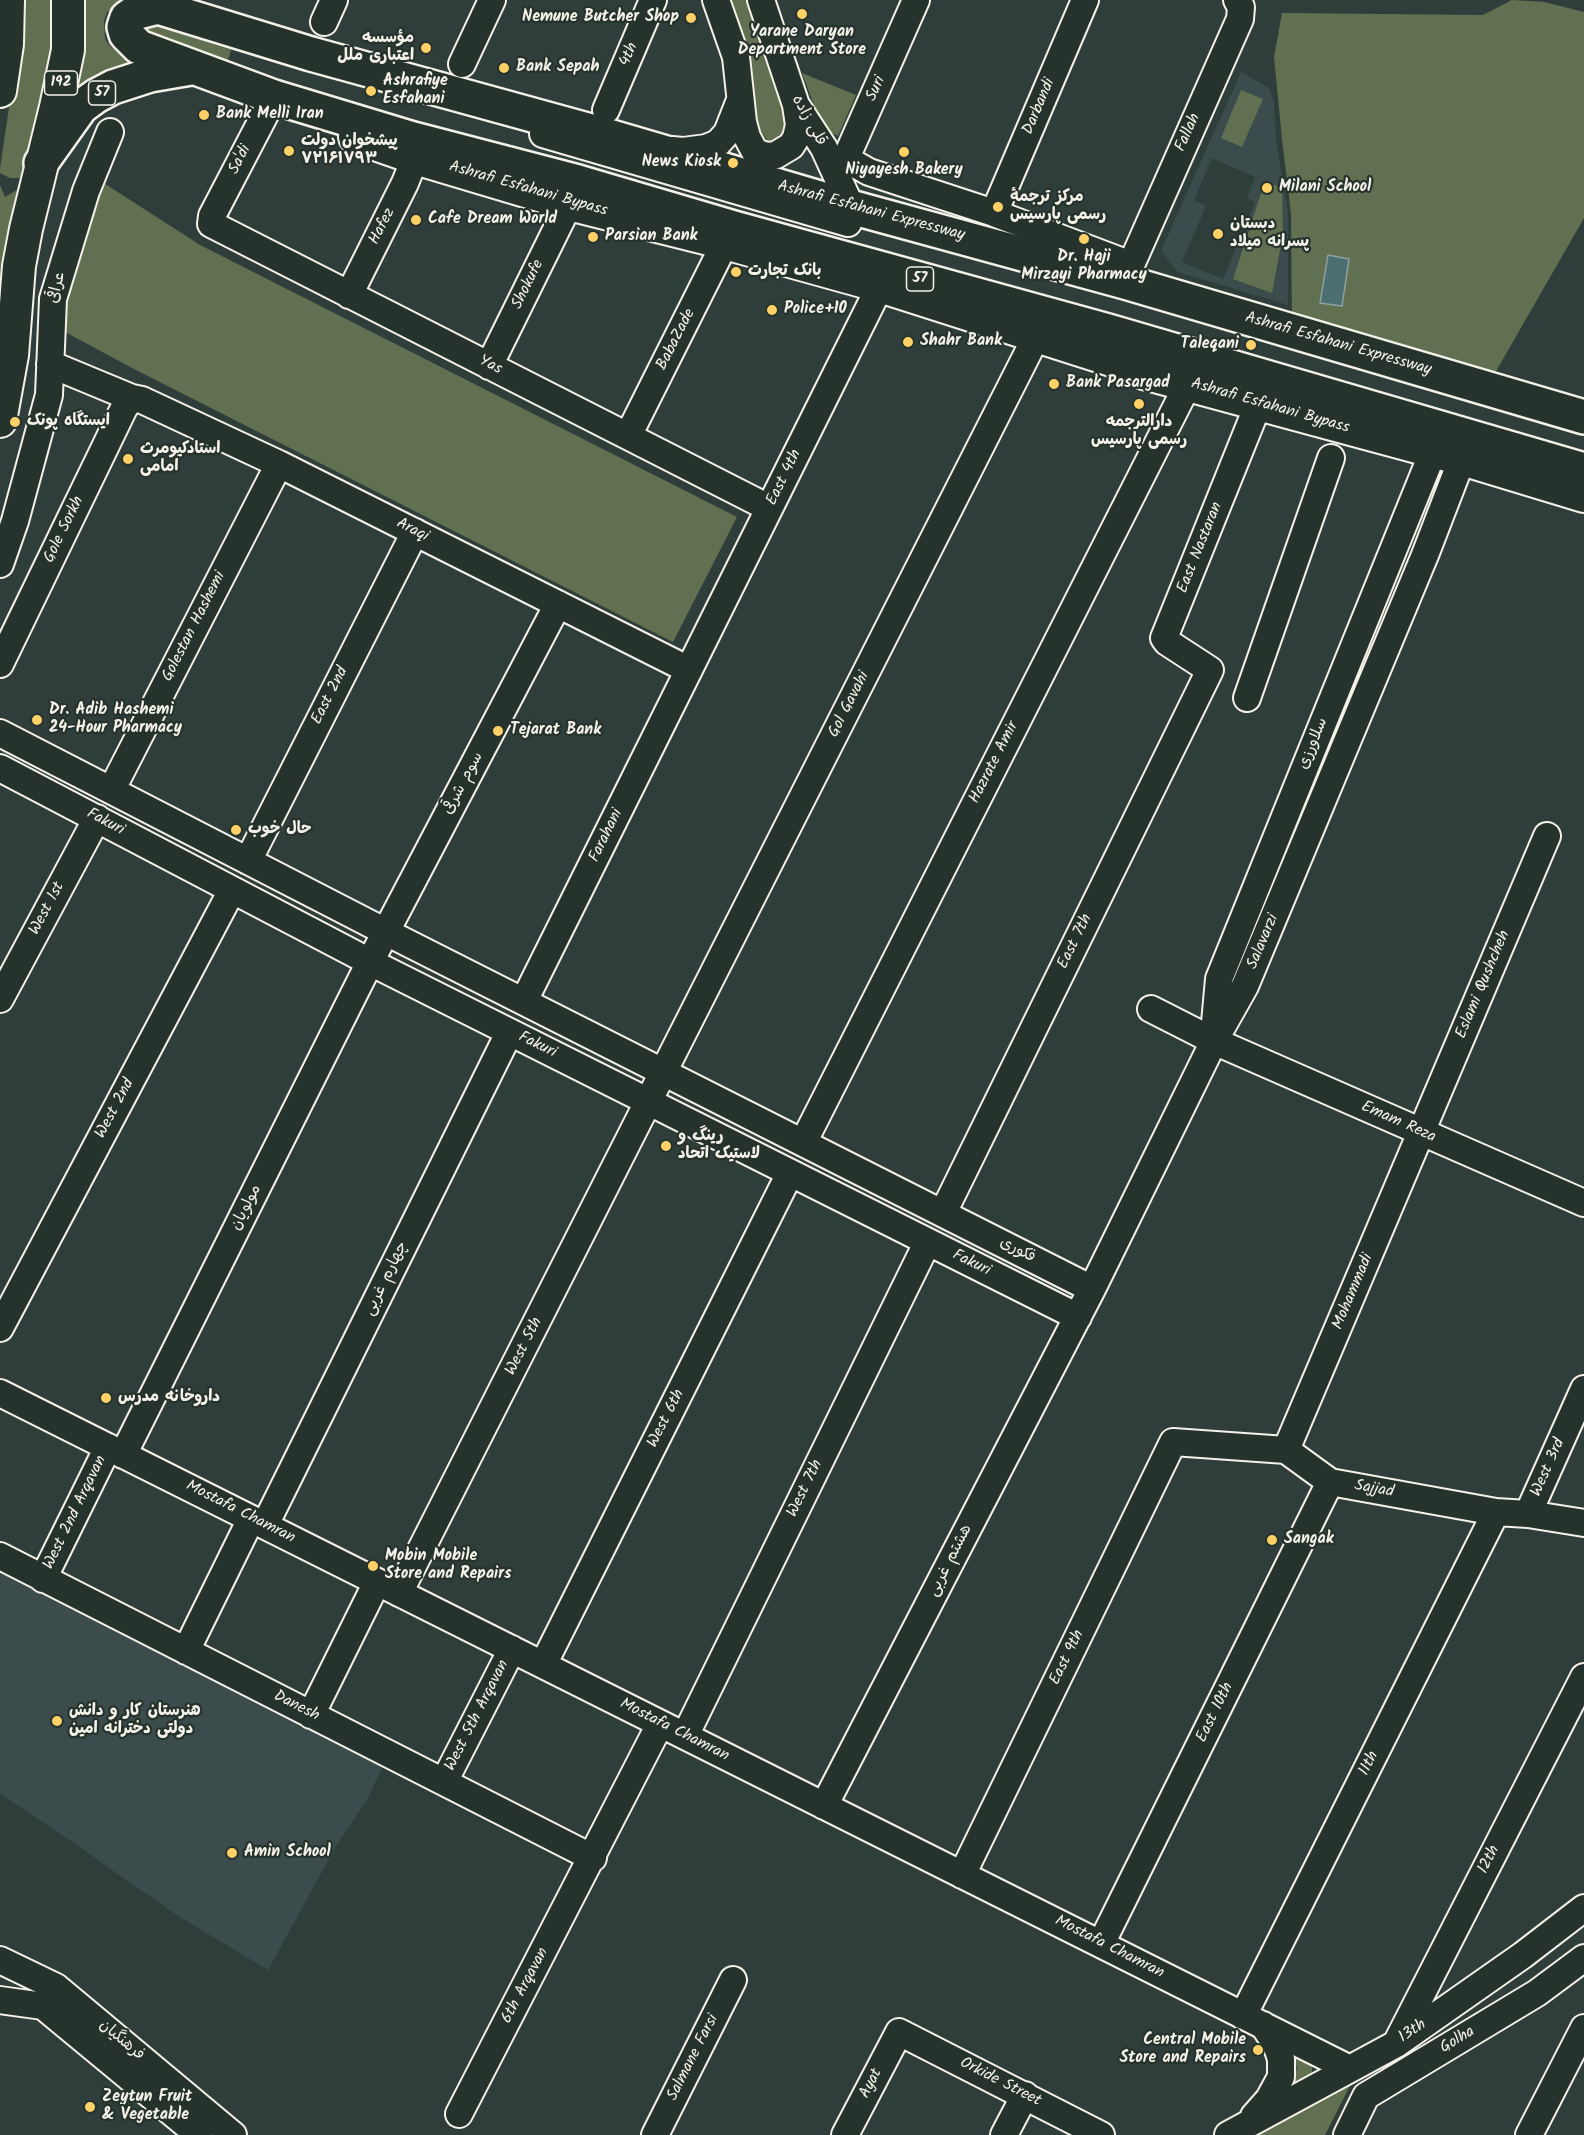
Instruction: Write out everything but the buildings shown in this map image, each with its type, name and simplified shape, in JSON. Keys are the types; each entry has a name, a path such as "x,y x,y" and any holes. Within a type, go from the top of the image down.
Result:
{"highway":[{"name":"Ashrafi Esfahani Expressway","path":"162,7 311,54 642,146 844,181 1125,282 1584,417"},
{"path":"162,7 134,13 127,18 124,27 126,34 139,47 192,68"},
{"name":"57","path":"41,163 81,107 96,96 114,87 150,75 192,68 265,94 413,140 578,182 734,228 1119,334 1584,470"}],"main road":[{"path":"0,91 8,0"},
{"name":"192","path":"0,421 12,355 19,266 68,50 68,0"},
{"name":"Ashrafi Esfahani Bypass","path":"265,94 336,130 415,158 569,204 725,243 880,286 1121,363 1144,373 1447,455 1584,496"}],"street":[{"path":"462,64 492,0"},
{"name":"4th","path":"606,110 653,0"},
{"path":"716,0 736,57 743,122 747,137 755,152 767,156 776,155 791,146 796,138 799,125 796,105"},
{"name":"قلی زاده","path":"762,0 796,105 844,181"},
{"name":"Suri","path":"844,181 916,0"},
{"name":"Darbandi","path":"994,213 1085,0"},
{"name":"Fallah","path":"994,213 1131,265 1240,19 1241,7 1237,0"},
{"path":"162,7 226,40 345,79 548,135 775,203 1250,333 1584,432"},
{"path":"265,94 311,93 546,157 1584,455"},
{"name":"Sa'di","path":"211,224 212,216 265,94"},
{"path":"642,146 683,151 706,148 718,142 727,133 741,97"},
{"name":"عراقی","path":"0,564 15,521 49,395 53,299 86,191 110,132"},
{"name":"Hafez","path":"349,294 405,183 415,158"},
{"path":"844,181 869,172 994,213"},
{"name":"Shokufe","path":"489,366 569,204"},
{"name":"Yas","path":"211,224 770,508"},
{"name":"BabaZade","path":"628,436 725,243"},
{"name":"East 4th","path":"689,670 880,286"},
{"name":"Gol Gavahi","path":"650,1101 1036,337"},
{"path":"50,363 132,398"},
{"name":"Hazrate Amir","path":"803,1143 1188,384"},
{"name":"Araqi","path":"132,398 142,400 279,464 689,670"},
{"name":"Gole Sorkh","path":"0,663 124,408 132,398"},
{"name":"East Nastaran","path":"1210,670 1167,642 1164,638 1165,632 1258,405"},
{"path":"1395,544 1425,555 1447,455"},
{"name":"سلاورزی","path":"1214,1041 1219,979 1395,544 1447,455"},
{"path":"1247,698 1331,458"},
{"name":"Golestan Hashemi","path":"112,789 279,464"},
{"name":"East 2nd","path":"248,861 415,532"},
{"name":"Salavarzi","path":"1078,1317 1214,1041 1245,986 1425,555"},
{"name":"سوم شرقی","path":"370,962 558,604"},
{"name":"Farahani","path":"524,1001 689,670"},
{"name":"East 7th","path":"943,1213 1210,670"},
{"name":"Fakuri","path":"0,733 112,789 386,933 943,1213"},
{"name":"Fakuri","path":"0,768 509,1033 650,1101 927,1243 1078,1317"},
{"name":"West 1st","path":"0,999 97,818"},
{"name":"Eslami Qushcheh","path":"1422,1133 1547,836"},
{"name":"West 2nd","path":"0,1328 232,890"},
{"name":"مولویان","path":"116,1451 370,962"},
{"name":"Emam Reza","path":"1151,1009 1214,1041 1584,1203"},
{"name":"چهارم غربی","path":"186,1651 258,1522 509,1033"},
{"name":"West 5th","path":"311,1715 388,1587 650,1101"},
{"name":"Mohammadi","path":"1286,1450 1422,1133"},
{"name":"West 6th","path":"543,1665 790,1173"},
{"name":"فکوری","path":"943,1213 1092,1289"},
{"name":"West 7th","path":"685,1736 927,1243"},
{"name":"هشتم غربی","path":"824,1806 1078,1317"},
{"name":"West 3rd","path":"1528,1514 1584,1389"},
{"name":"Mostafa Chamran","path":"0,1393 1348,2068"},
{"name":"East 9th","path":"962,1875 1173,1442 1286,1450"},
{"name":"Sajjad","path":"1286,1450 1330,1482 1496,1512 1528,1514 1584,1523"},
{"name":"West 2nd Arqavan","path":"43,1579 116,1451"},
{"name":"East 10th","path":"1101,1944 1330,1482"},
{"name":"11th","path":"1253,2020 1496,1512"},
{"name":"Danesh","path":"0,1556 592,1858"},
{"name":"West 5th Arqavan","path":"444,1782 512,1649"},
{"name":"12th","path":"1396,2044 1584,1677"},
{"name":"6th Arqavan","path":"459,2114 660,1724"},
{"name":"13th","path":"1236,2131 1348,2068 1396,2044 1523,1955 1582,1908"},
{"name":"Golha","path":"1347,2135 1365,2096 1537,1993 1584,1958"},
{"name":"فرهنگیان","path":"0,1960 56,1987 233,2135"},
{"name":"Salmane Farsi","path":"655,2135 733,1980"},
{"name":"فرهنگیان","path":"0,2000 43,2006 200,2135"},
{"path":"1236,2131 1269,2099 1281,2077 1281,2059 1275,2044 1253,2020"},
{"path":"1529,2135 1584,2029"},
{"name":"Orkide Street","path":"899,2032 1101,2135"},
{"name":"Ayat","path":"845,2135 899,2032"},
{"path":"1004,2135 1025,2095"}],"shaded area":[{"name":"Milani School","path":"1241,72 1269,88 1274,103 1276,141 1288,213 1288,305 1178,272 1161,251","holes":["1212,158 1255,177 1247,198 1255,202 1223,279 1182,262 1206,206 1194,200"]},
{"path":"0,1573 384,1763 368,1798 336,1846 268,1970 175,1914 0,1794"}],"green space":[{"path":"21,0 55,0 52,69 24,178 10,178 0,173 0,169 18,46"},
{"path":"85,0 136,0 107,12 104,21 105,39 120,53 147,59 101,74 67,104 82,59"},
{"path":"732,0 748,0 790,126 777,144 767,140 759,128 743,36"},
{"path":"1512,0 1544,2 1584,12 1584,218 1491,380 1292,326 1291,214 1274,57 1282,13 1483,15"},
{"path":"148,23 231,50 228,60 146,36 139,25"},
{"path":"802,73 856,95 838,136 823,129"},
{"path":"1241,90 1263,99 1242,147 1221,138"},
{"path":"99,180 200,245 737,517 673,642 65,332 59,321"},
{"path":"1265,181 1282,188 1283,234 1272,293 1233,279"},
{"path":"0,185 5,197 20,188 0,299"},
{"path":"1292,2053 1307,2058 1312,2066 1312,2077 1279,2098 1297,2069"},
{"path":"1356,2074 1325,2135 1252,2135"}],"water":[{"path":"1328,255 1349,259 1342,306 1320,303"}],"place":[{"name":"Yarane Daryan Department Store","path":"802,14"},
{"name":"Nemune Butcher Shop","path":"691,18"},
{"name":"مؤسسه اعتباری ملل","path":"426,48"},
{"name":"Bank Sepah","path":"504,68"},
{"name":"Ashrafiye Esfahani","path":"371,91"},
{"name":"Bank Melli Iran","path":"204,115"},
{"name":"پیشخوان دولت ۷۲۱۶۱۷۹۳","path":"289,151"},
{"name":"Niyayesh Bakery","path":"904,152"},
{"name":"News Kiosk","path":"733,163"},
{"name":"Milani School","path":"1267,188"},
{"name":"مرکز ترجمهٔ رسمی پارسیس","path":"998,207"},
{"name":"Cafe Dream World","path":"416,220"},
{"name":"دبستان پسرانه میلاد","path":"1218,234"},
{"name":"Parsian Bank","path":"593,237"},
{"name":"Dr. Haji Mirzayi Pharmacy","path":"1084,239"},
{"name":"بانک تجارت","path":"736,272"},
{"name":"Police+10","path":"772,310"},
{"name":"Shahr Bank","path":"908,342"},
{"name":"Taleqani","path":"1251,345"},
{"name":"Bank Pasargad","path":"1054,384"},
{"name":"دارالترجمه رسمی پارسیس","path":"1139,404"},
{"name":"ایستگاه پونک","path":"15,422"},
{"name":"استادکیومرث امامی","path":"128,459"},
{"name":"Dr. Adib Hashemi 24-Hour Pharmacy","path":"37,720"},
{"name":"Tejarat Bank","path":"498,731"},
{"name":"حال خوب","path":"236,830"},
{"name":"رینگ و لاستیک اتحاد","path":"666,1146"},
{"name":"داروخانه مدرس","path":"106,1398"},
{"name":"Sangak","path":"1272,1540"},
{"name":"Mobin Mobile Store and Repairs","path":"373,1566"},
{"name":"هنرستان کار و دانش دولتی دخترانه امین","path":"57,1721"},
{"name":"Amin School","path":"232,1853"},
{"name":"Central Mobile Store and Repairs","path":"1258,2050"},
{"name":"Zeytun Fruit & Vegetable","path":"90,2107"}]}
